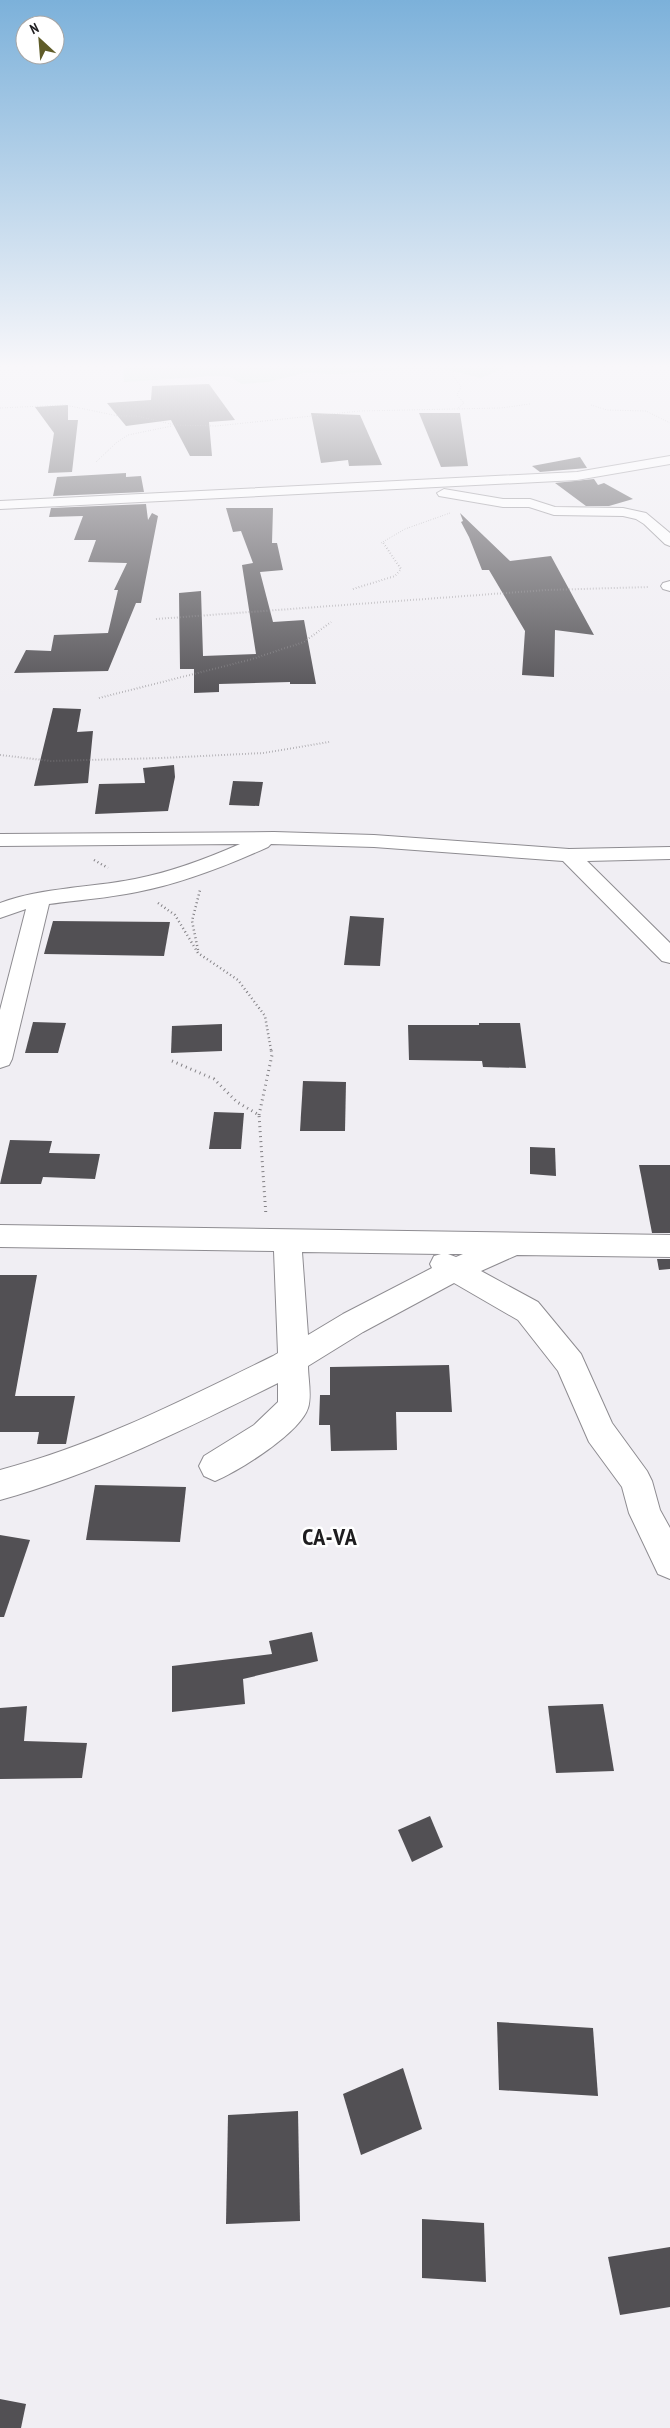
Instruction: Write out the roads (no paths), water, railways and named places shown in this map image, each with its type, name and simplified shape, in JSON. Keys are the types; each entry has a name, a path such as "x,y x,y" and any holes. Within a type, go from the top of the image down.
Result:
{"street":[{"path":"0,505 549,477"},
{"path":"406,484 480,500 530,503 554,512 623,512 641,516 670,541"},
{"path":"0,840 274,838 374,841 569,855 670,853"},
{"path":"0,911 17,904 136,886 201,868 274,838"},
{"path":"569,855 670,956"},
{"path":"0,1059 39,900"},
{"path":"0,1236 670,1246"},
{"path":"215,1466 265,1435 293,1406 294,1359 277,1241"},
{"path":"393,1242 456,1269 528,1311 570,1363 600,1432 636,1481 645,1513 670,1563"},
{"path":"0,1485 48,1472 171,1421 294,1359 353,1323 456,1269 517,1244"}],"district":[{"name":"CA-VA","path":"330,1537"}]}
